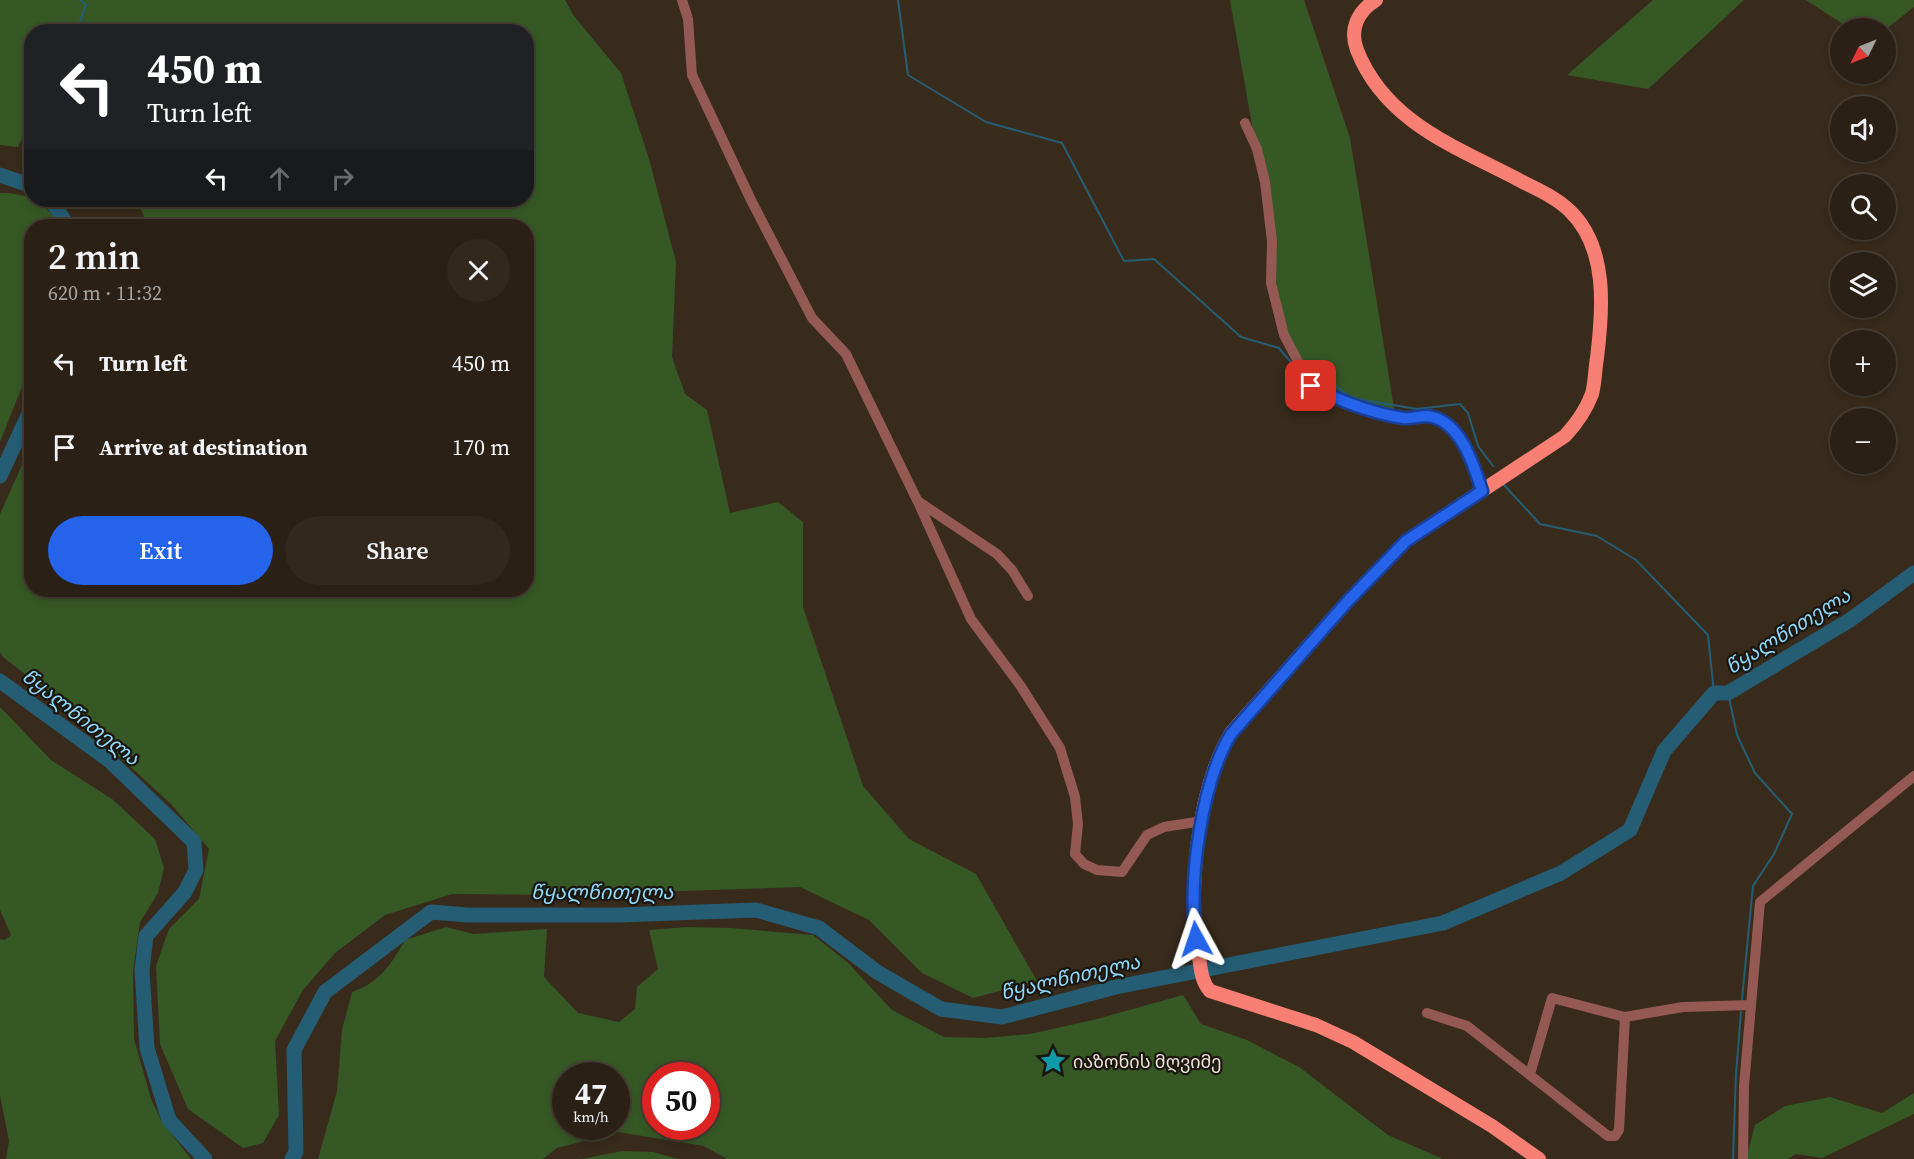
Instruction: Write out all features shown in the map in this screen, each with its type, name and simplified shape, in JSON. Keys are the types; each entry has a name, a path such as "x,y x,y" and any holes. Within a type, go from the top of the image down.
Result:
{"main road":[{"path":"1376,0 1359,15 1354,28 1355,43 1363,64 1390,101 1420,129 1550,196 1570,211 1590,238 1600,272 1600,332 1592,393 1580,419 1565,436 1406,541 1347,602 1231,734 1220,752 1202,821 1193,888 1196,939 1203,982 1214,993 1286,1014 1353,1042 1492,1126 1539,1159"}],"street":[{"path":"682,0 688,19 692,75 751,200 812,318 846,354 918,502 971,619 1020,685 1063,756 1076,797 1078,824 1075,854 1079,860 1097,870 1122,872 1147,835 1164,827 1202,821"},
{"path":"1245,123 1257,149 1265,182 1272,241 1271,283 1284,335 1311,386 1345,403 1405,418 1427,416 1438,419 1466,444 1482,491"},
{"path":"918,502 997,554 1012,570 1028,596"},
{"path":"1743,1159 1744,1086 1760,902 1914,776"},
{"path":"1530,1074 1552,999 1625,1017 1683,1007 1751,1005"},
{"path":"1427,1013 1467,1026 1608,1136 1615,1136 1619,1130 1625,1017"}],"green space":[{"path":"0,0 565,0 574,16 621,73 649,159 676,262 672,357 685,394 707,410 730,513 778,502 803,522 803,607 863,786 909,839 976,874 1037,981 973,998 922,973 869,920 800,887 565,895 452,894 385,915 335,953 303,990 275,1041 279,1115 263,1143 243,1148 188,1109 160,1044 156,966 169,929 199,899 209,849 171,804 52,695 3,657 0,652 0,514 24,461 24,597 534,597 534,219 145,219 140,207 534,207 534,24 24,24 24,134 18,147 0,145"},
{"path":"1230,0 1304,0 1350,138 1395,414 1346,402 1317,386 1283,338 1268,216"},
{"path":"1653,0 1744,0 1648,89 1567,75"},
{"path":"1806,0 1914,0 1914,7 1896,21 1896,18 1834,18"},
{"path":"0,193 10,193 24,196 24,207 44,207 56,219 24,219 24,382 0,442"},
{"path":"0,707 51,760 112,799 155,839 164,868 158,893 140,922 133,971 134,1039 151,1099 161,1120 191,1159 6,1159 9,1141 0,1095 0,939 5,940 11,935 0,910"},
{"path":"446,927 473,934 547,929 544,977 578,1013 619,1022 635,1009 637,987 658,969 649,930 687,927 813,935 847,962 892,1010 944,1037 985,1038 1030,1034 1097,1019 1183,995 1201,1024 1247,1040 1299,1067 1388,1135 1443,1159 727,1159 704,1146 667,1140 720,1140 720,1062 642,1062 642,1136 630,1134 630,1062 552,1062 552,1140 588,1140 557,1148 543,1159 318,1159 337,1091 342,1030 352,992 377,978 395,957 405,940"},
{"path":"1914,1093 1914,1114 1822,1158 1796,1154 1788,1159 1746,1159 1755,1125 1785,1106 1830,1097 1882,1113"},
{"path":"623,1151 653,1152 678,1159 581,1159"}],"waterway":[{"path":"79,24 86,5 80,0"},
{"path":"898,0 908,75 986,122 1062,143 1124,261 1154,259 1241,337 1279,348 1295,367"},
{"name":"წყალწითელა","path":"0,175 24,183"},
{"name":"წყალწითელა","path":"56,207 63,219"},
{"path":"1313,375 1323,377 1352,398 1417,409 1460,404 1468,413 1478,446 1493,466"},
{"name":"წყალწითელა","path":"0,476 24,424"},
{"path":"1504,485 1540,524 1597,536 1636,560 1708,635 1714,693"},
{"name":"წყალწითელა","path":"292,1159 296,1152 294,1050 325,992 431,912 468,915 620,915 756,910 819,928 877,972 941,1009 1002,1017 1116,987 1443,923 1561,873 1630,830 1664,751 1714,693 1728,693 1850,620 1914,573"},
{"name":"წყალწითელა","path":"0,681 110,761 194,842 196,870 185,892 146,936 142,970 147,1048 169,1120 205,1159"},
{"path":"1728,693 1737,735 1755,773 1792,814 1774,854 1753,886 1742,999"},
{"path":"1733,1159 1741,1012"}],"place":[{"name":"იაზონის მღვიმე","path":"1053,1061"}],"route":[{"path":"1196,939 1193,888 1202,821 1220,752 1231,734 1347,602 1406,541 1482,491 1466,444 1438,419 1427,416 1405,418 1345,403 1311,386"}]}
